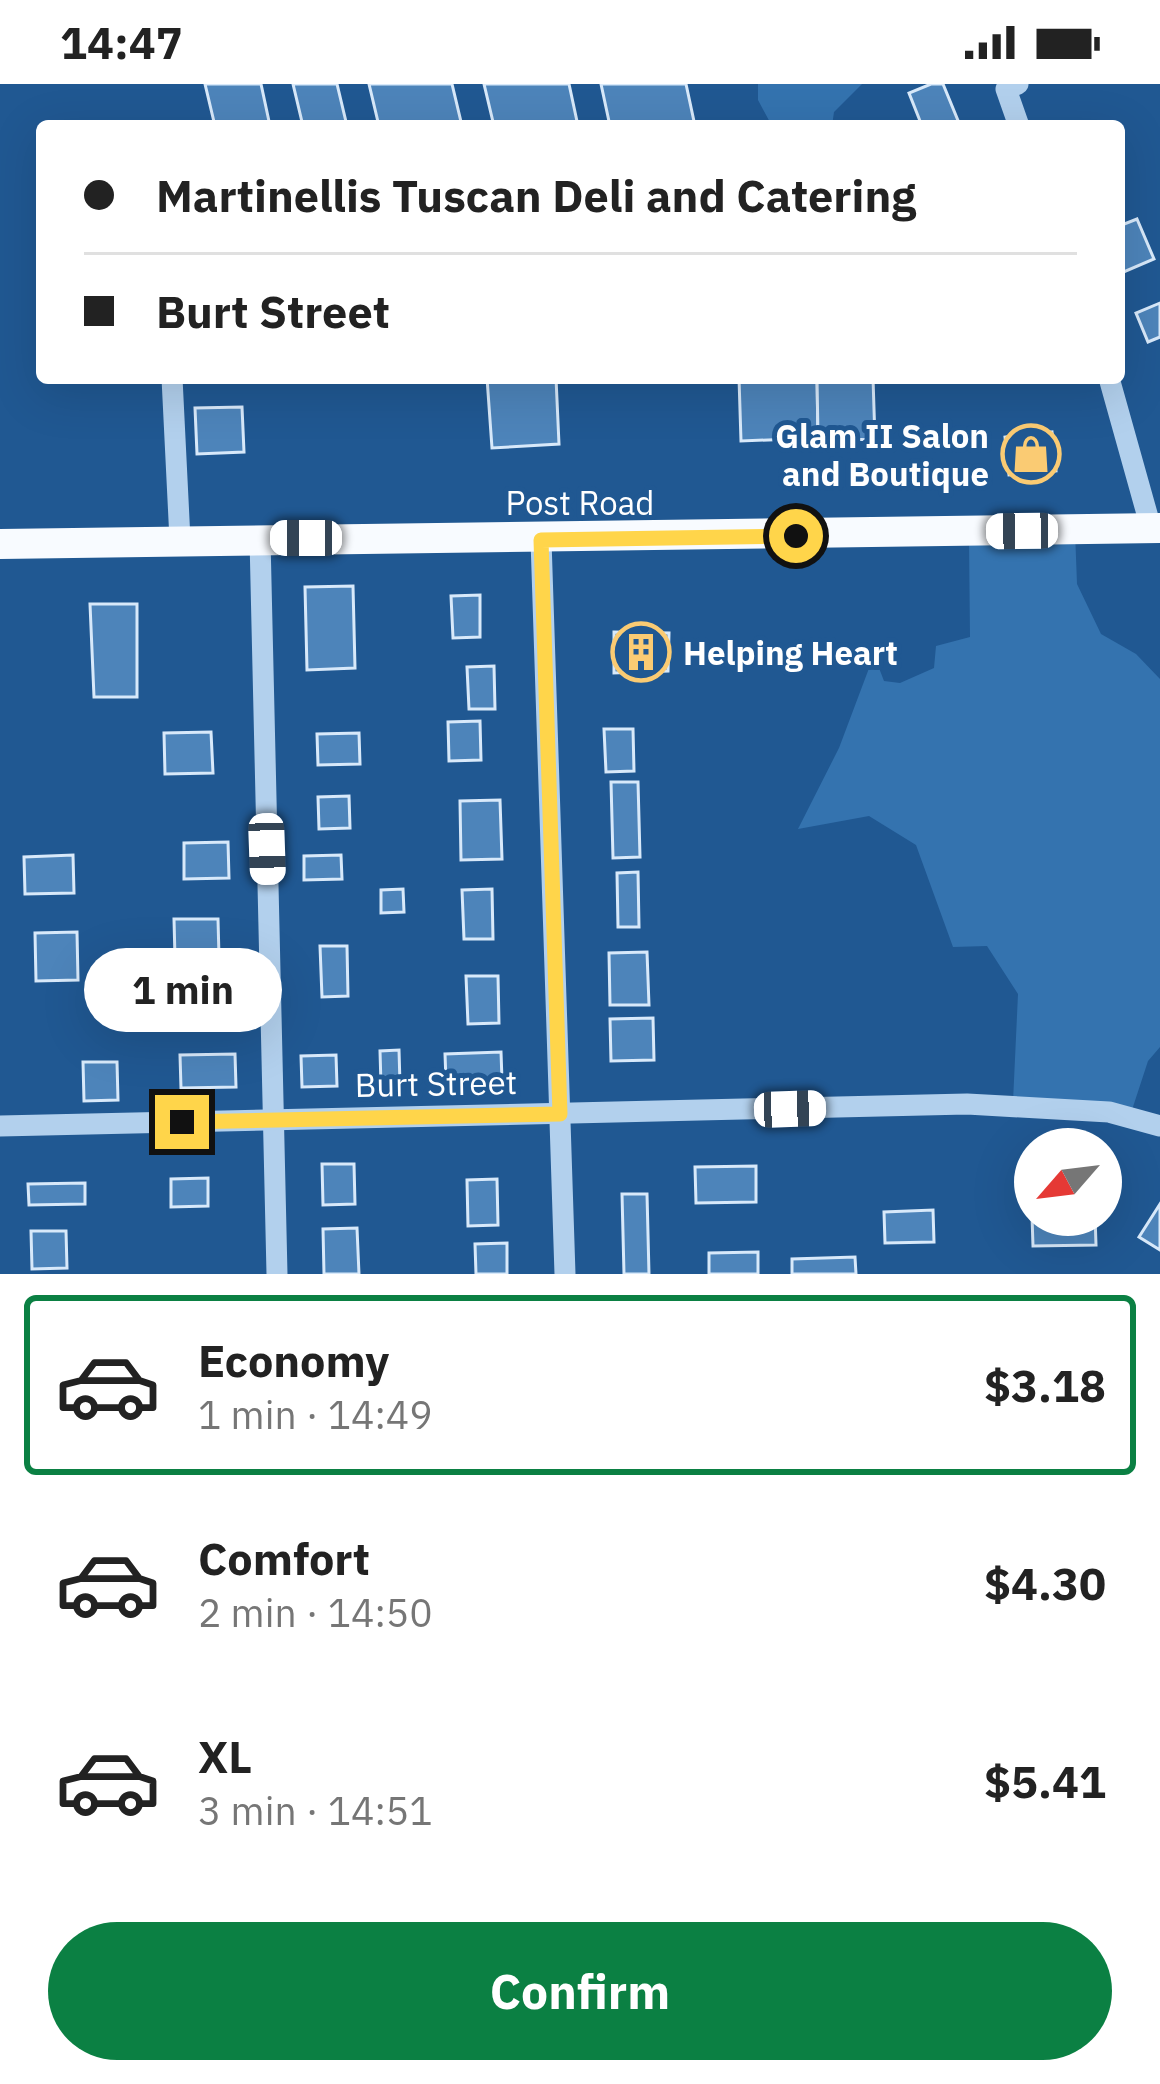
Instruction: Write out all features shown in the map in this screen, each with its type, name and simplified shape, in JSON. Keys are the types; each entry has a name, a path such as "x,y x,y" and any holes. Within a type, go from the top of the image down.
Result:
{"main road":[{"name":"Post Road","path":"0,544 1155,528"}],"street":[{"path":"1012,86 1018,120"},
{"path":"172,384 180,541"},
{"path":"1111,384 1155,528"},
{"path":"260,539 277,1274"},
{"path":"541,540 566,1274"},
{"name":"Burt Street","path":"0,1126 968,1104 1108,1112 1160,1126"}],"shaded area":[{"path":"758,84 862,84 834,112 833,120 769,120 758,100"},
{"path":"1075,531 1077,584 1101,634 1136,654 1160,679 1160,1047 1148,1061 1130,1116 1013,1102 1018,994 987,946 953,947 916,845 869,816 798,829 839,748 874,655 884,681 900,683 934,668 936,646 970,637 969,537"}],"building":[{"path":"205,84 261,84 269,120 214,120"},
{"path":"293,84 337,84 346,120 302,120"},
{"path":"369,84 452,84 461,120 378,120"},
{"path":"484,84 569,84 577,120 493,120"},
{"path":"601,84 686,84 694,120 609,120"},
{"path":"943,84 958,120 920,120 909,93"},
{"path":"1137,219 1154,259 1125,271 1125,224"},
{"path":"1160,303 1160,337 1148,342 1136,313"},
{"path":"487,384 556,384 559,444 492,448"},
{"path":"739,384 817,384 818,438 741,441"},
{"path":"817,384 873,384 875,440 818,438"},
{"path":"242,407 244,452 197,454 195,408"},
{"name":"Glam II Salon and Boutique","path":"1052,432 1056,471 1009,475 1005,437"},
{"path":"353,586 355,668 307,670 305,587"},
{"path":"480,595 480,637 453,638 451,596"},
{"path":"90,604 137,604 137,697 94,697"},
{"name":"Helping Heart","path":"614,632 669,633 668,671 614,673"},
{"path":"494,666 495,709 469,709 467,667"},
{"path":"480,721 481,760 449,761 448,722"},
{"path":"604,729 633,729 634,771 606,772"},
{"path":"211,732 213,773 165,774 164,733"},
{"path":"359,733 360,764 318,765 317,734"},
{"path":"611,782 638,782 640,857 613,858"},
{"path":"349,796 350,828 319,829 318,797"},
{"path":"500,800 502,859 461,860 460,801"},
{"path":"228,842 229,878 184,879 184,843"},
{"path":"73,855 74,893 25,894 24,857"},
{"path":"341,855 342,879 304,880 304,856"},
{"path":"638,872 639,927 618,927 617,873"},
{"path":"403,889 404,912 381,913 381,890"},
{"path":"492,889 493,939 464,939 462,890"},
{"path":"174,919 218,919 219,957 175,958"},
{"path":"77,932 78,980 36,981 35,933"},
{"path":"320,946 347,946 348,996 322,997"},
{"path":"647,952 649,1005 610,1005 609,953"},
{"path":"466,976 498,976 499,1023 468,1024"},
{"path":"215,986 215,1022 167,1023 166,987"},
{"path":"653,1018 654,1060 611,1061 610,1019"},
{"path":"399,1050 400,1084 381,1085 380,1051"},
{"path":"501,1052 502,1080 446,1081 445,1054"},
{"path":"235,1054 236,1087 181,1088 180,1055"},
{"path":"336,1055 337,1086 302,1087 301,1056"},
{"path":"83,1062 117,1062 118,1100 84,1101"},
{"path":"322,1164 354,1164 355,1204 323,1205"},
{"path":"756,1166 756,1202 696,1203 695,1167"},
{"path":"208,1178 208,1206 171,1207 171,1179"},
{"path":"497,1179 498,1225 468,1226 467,1180"},
{"path":"85,1183 85,1204 29,1205 28,1184"},
{"path":"622,1194 647,1194 649,1274 624,1274"},
{"path":"1160,1204 1160,1250 1139,1237"},
{"path":"933,1210 934,1242 885,1243 884,1212"},
{"path":"357,1228 359,1274 324,1274 323,1229"},
{"path":"31,1231 66,1231 67,1268 32,1269"},
{"path":"1033,1236 1096,1236 1096,1245 1033,1246"},
{"path":"507,1243 507,1274 476,1274 475,1244"},
{"path":"758,1252 758,1274 709,1274 709,1253"},
{"path":"855,1257 856,1274 792,1274 792,1259"}],"place":[{"name":"Glam II Salon and Boutique","path":"1031,454"},
{"name":"Helping Heart","path":"641,652"}],"route":[{"path":"182,1122 560,1114 541,540 796,536"}]}
